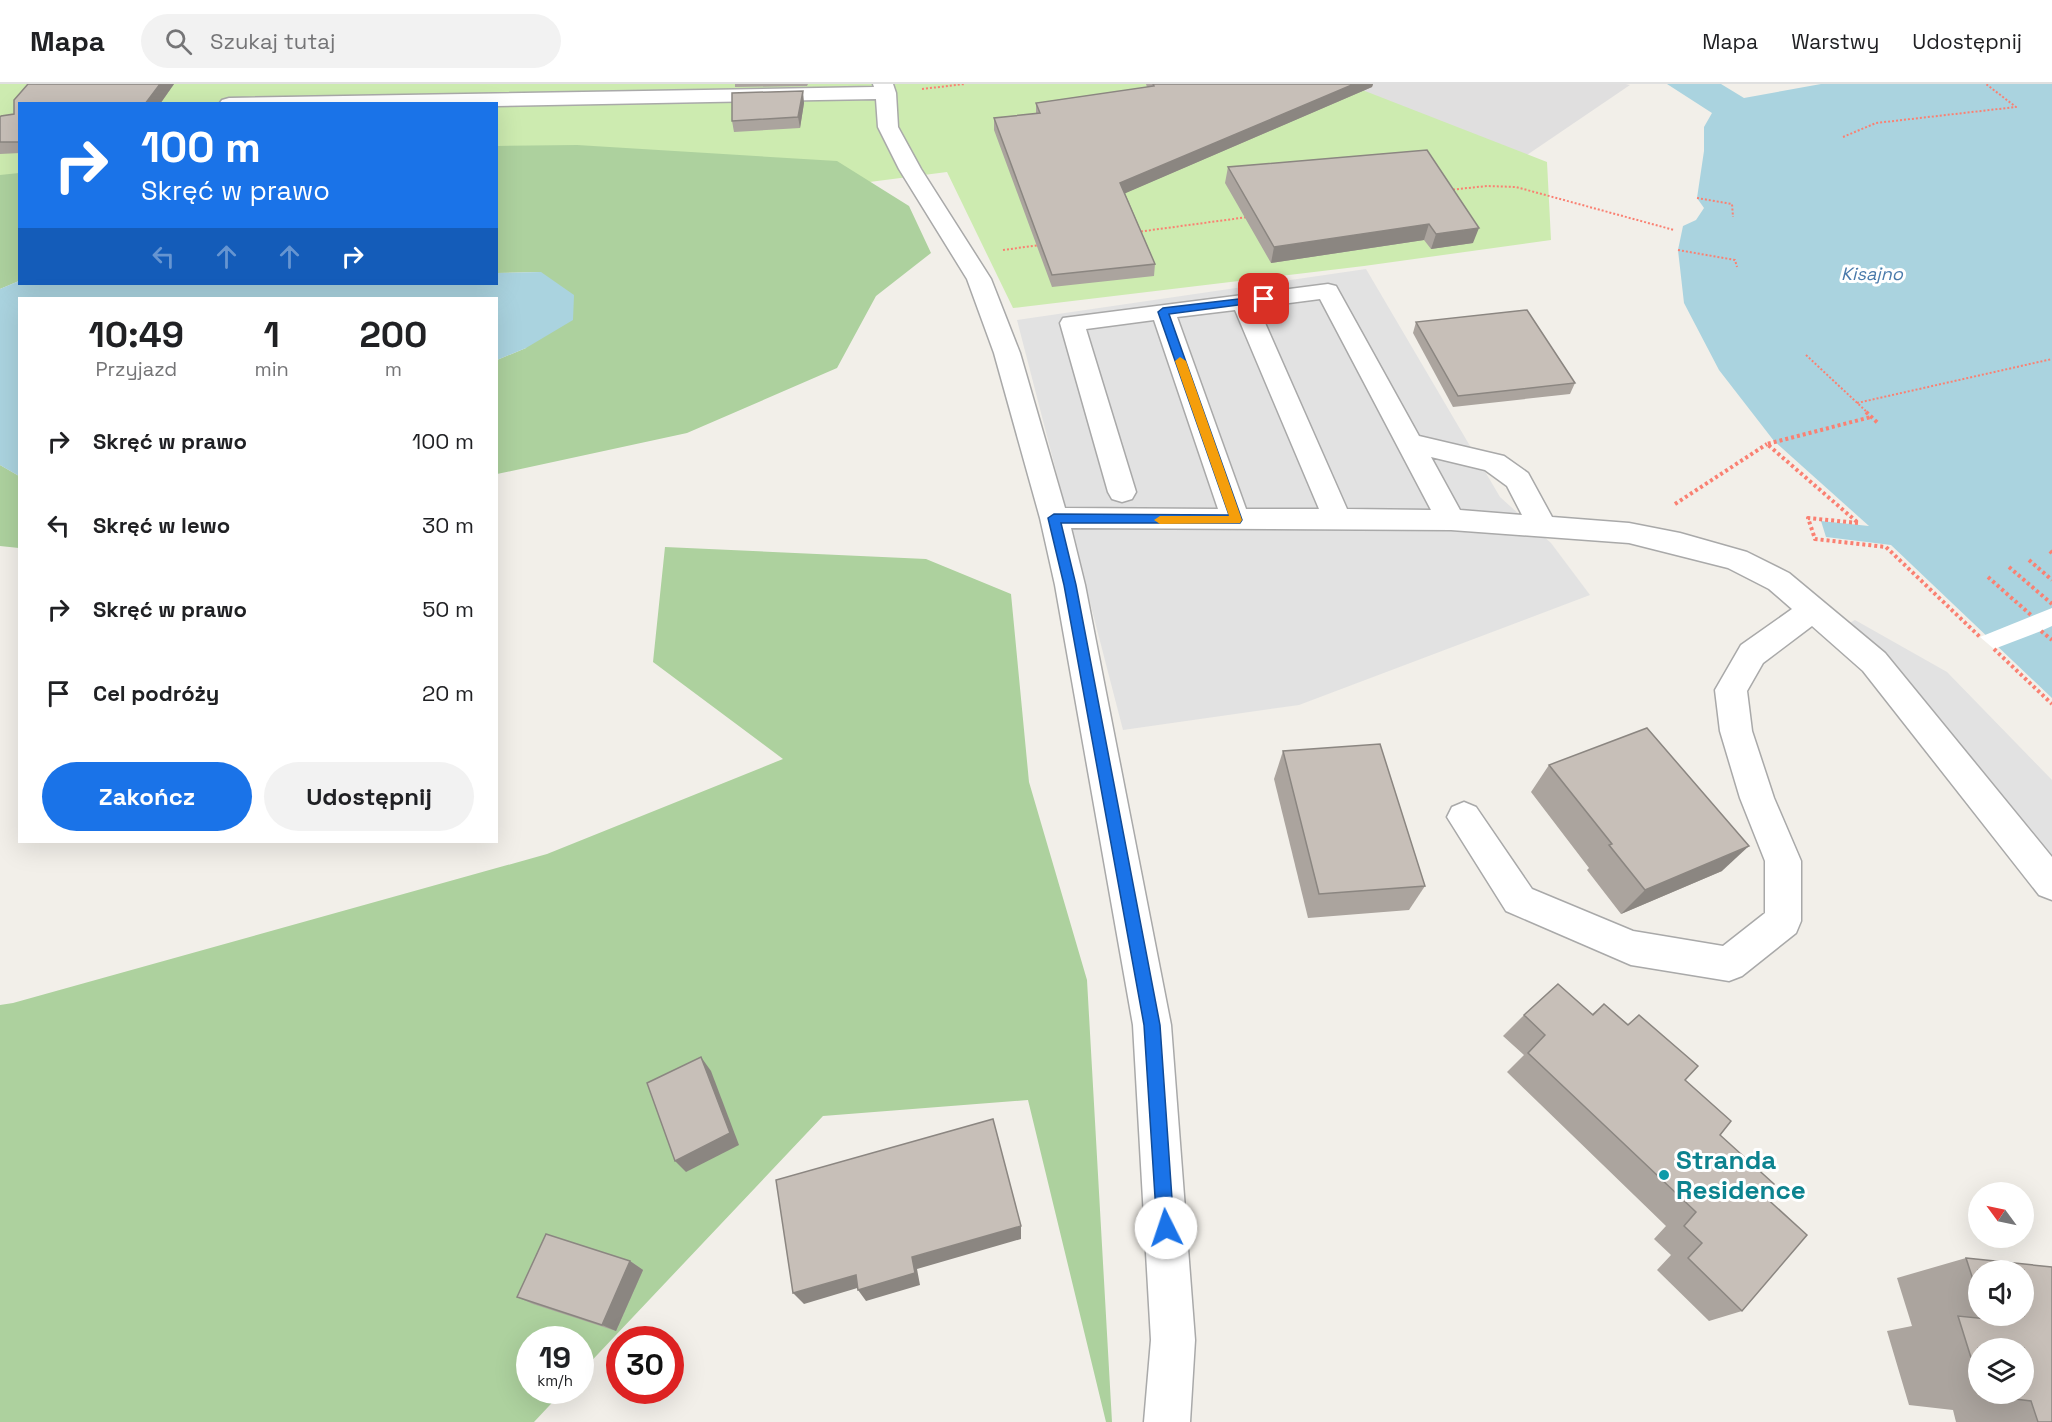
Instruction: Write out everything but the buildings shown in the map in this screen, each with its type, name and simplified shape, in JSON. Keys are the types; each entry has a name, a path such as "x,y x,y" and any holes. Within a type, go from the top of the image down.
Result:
{"street":[{"path":"316,102 884,89 888,127 910,169 979,279 1007,353 1054,518 1070,585 1152,1025 1173,1340 1167,1422"},
{"path":"1122,492 1072,323 1328,291 1451,520"},
{"path":"1243,302 1337,518"},
{"path":"1163,312 1236,520"},
{"path":"1409,443 1494,464 1518,480 1543,527"},
{"path":"1054,518 1451,520 1629,533 1737,560 1779,581 1874,662 2052,884"},
{"path":"1464,817 1519,900 1631,948 1729,964 1784,921 1783,861 1757,798 1736,731 1731,690 1752,654 1813,609"}],"path":[{"path":"1843,137 1876,123 2016,107 1986,84"},
{"path":"1443,191 1487,186 1516,187 1674,230"},
{"path":"1698,198 1732,204 1733,217"},
{"path":"1130,233 1249,217"},
{"path":"964,256 1047,244"},
{"path":"1678,250 1735,260 1737,267"},
{"path":"1806,355 1879,424"},
{"path":"1857,403 2052,359"},
{"path":"1629,533 1767,444 1871,417"},
{"path":"1767,444 1858,523 1808,518 1815,539 1886,547 1980,637"},
{"path":"2029,560 2052,579"},
{"path":"2009,567 2052,604"},
{"path":"1988,577 2032,616"},
{"path":"2041,631 2052,640"},
{"path":"1994,649 2052,704"}],"shaded area":[{"path":"1322,84 1626,84 1630,85 1518,161"},
{"path":"1366,269 1500,497 1551,543 1590,595 1299,705 1123,730 1017,320"},
{"path":"1855,620 1947,672 2052,780 2052,884 1837,630"}],"green space":[{"path":"0,84 1347,84 1547,162 1551,240 1364,266 1013,308 947,172 854,184 498,161 498,102 18,102 18,193 0,197"},
{"path":"577,145 837,161 909,206 931,253 876,296 837,368 687,433 498,474 498,360 526,348 541,272 498,273 498,146"},
{"path":"18,173 18,281 0,289 0,175"},
{"path":"0,465 18,475 18,548 0,546"},
{"path":"665,547 926,559 1011,594 1029,782 1087,980 1112,1422 1106,1422 1028,1100 823,1116 624,1326 606,1326 606,1346 594,1358 594,1326 516,1326 516,1404 551,1404 534,1422 0,1422 0,1005 547,854 783,759 653,662"}],"water":[{"name":"Kisajno","path":"1667,84 1721,84 1744,98 1821,84 2052,84 2052,698 1891,545 1826,537 1821,521 1869,526 1774,441 1719,370 1684,303 1678,250 1683,226 1696,220 1704,208 1697,198 1704,151 1704,127 1712,113"},
{"path":"541,272 574,295 573,320 526,348 498,360 498,297 18,297 18,475 0,465 0,289 18,281 18,285 498,285 498,273"}],"pier":[{"path":"2052,608 2052,626 2041,631 1994,649 1980,637"}],"slow traffic":[{"path":"1160,520 1236,520 1180,361"}],"place":[{"name":"Stranda Residence","path":"1664,1175"}],"route":[{"path":"1166,1228 1152,1025 1070,585 1054,518 1236,520 1163,312 1264,299"}]}
